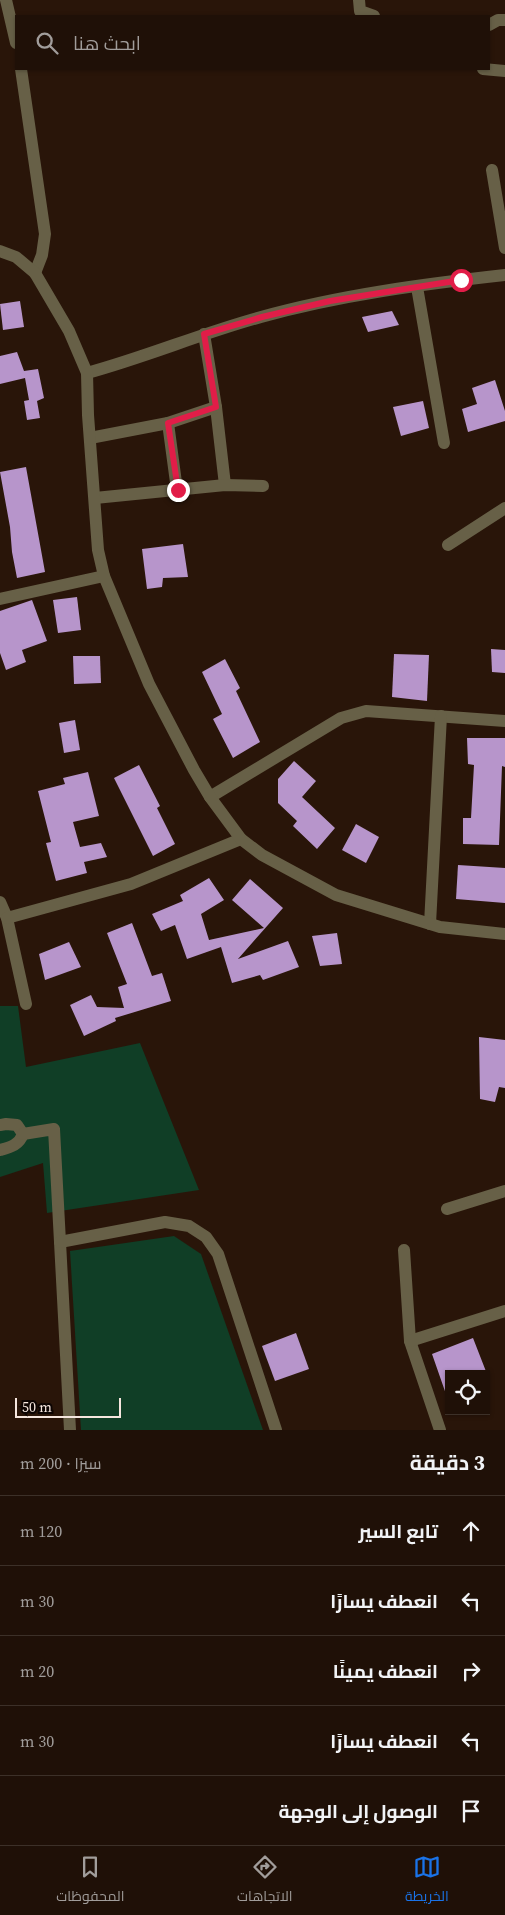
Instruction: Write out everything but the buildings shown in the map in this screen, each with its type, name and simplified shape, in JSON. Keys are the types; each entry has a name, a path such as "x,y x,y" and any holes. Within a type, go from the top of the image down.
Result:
{"street":[{"path":"6,0 15,40"},
{"path":"359,0 360,11 371,15"},
{"path":"490,24 498,20 505,20"},
{"path":"21,70 45,234 42,255 35,273"},
{"path":"490,70 505,71"},
{"path":"492,170 504,228 505,248"},
{"path":"0,251 16,257 35,273 69,331 87,373 98,550 104,576 150,684 194,770 210,797 241,839 262,855 336,895 440,927 505,934"},
{"path":"87,373 123,363 204,334 262,317 330,301 505,275"},
{"path":"418,287 444,443"},
{"path":"204,334 216,407 225,485"},
{"path":"90,438 168,423 216,407"},
{"path":"168,423 178,490"},
{"path":"94,498 225,485 263,486"},
{"path":"448,545 505,508"},
{"path":"0,599 104,576"},
{"path":"210,797 348,716 366,711 505,721"},
{"path":"430,924 441,716"},
{"path":"7,918 131,884 241,839"},
{"path":"0,902 7,918 26,1004"},
{"path":"0,1125 17,1125 22,1134 20,1140 13,1146 0,1150"},
{"path":"22,1134 54,1128 70,1430"},
{"path":"447,1209 505,1191"},
{"path":"60,1242 165,1222 188,1226 206,1237 218,1254 276,1430"},
{"path":"404,1250 410,1341 440,1430"},
{"path":"410,1341 505,1311"}],"green space":[{"path":"0,1006 18,1006 26,1067 140,1043 199,1190 47,1213 43,1163 0,1177"},
{"path":"174,1236 201,1254 263,1430 81,1430 70,1251"}],"route":[{"path":"178,490 168,423 216,407 204,334 262,317 330,301 461,280"}]}
